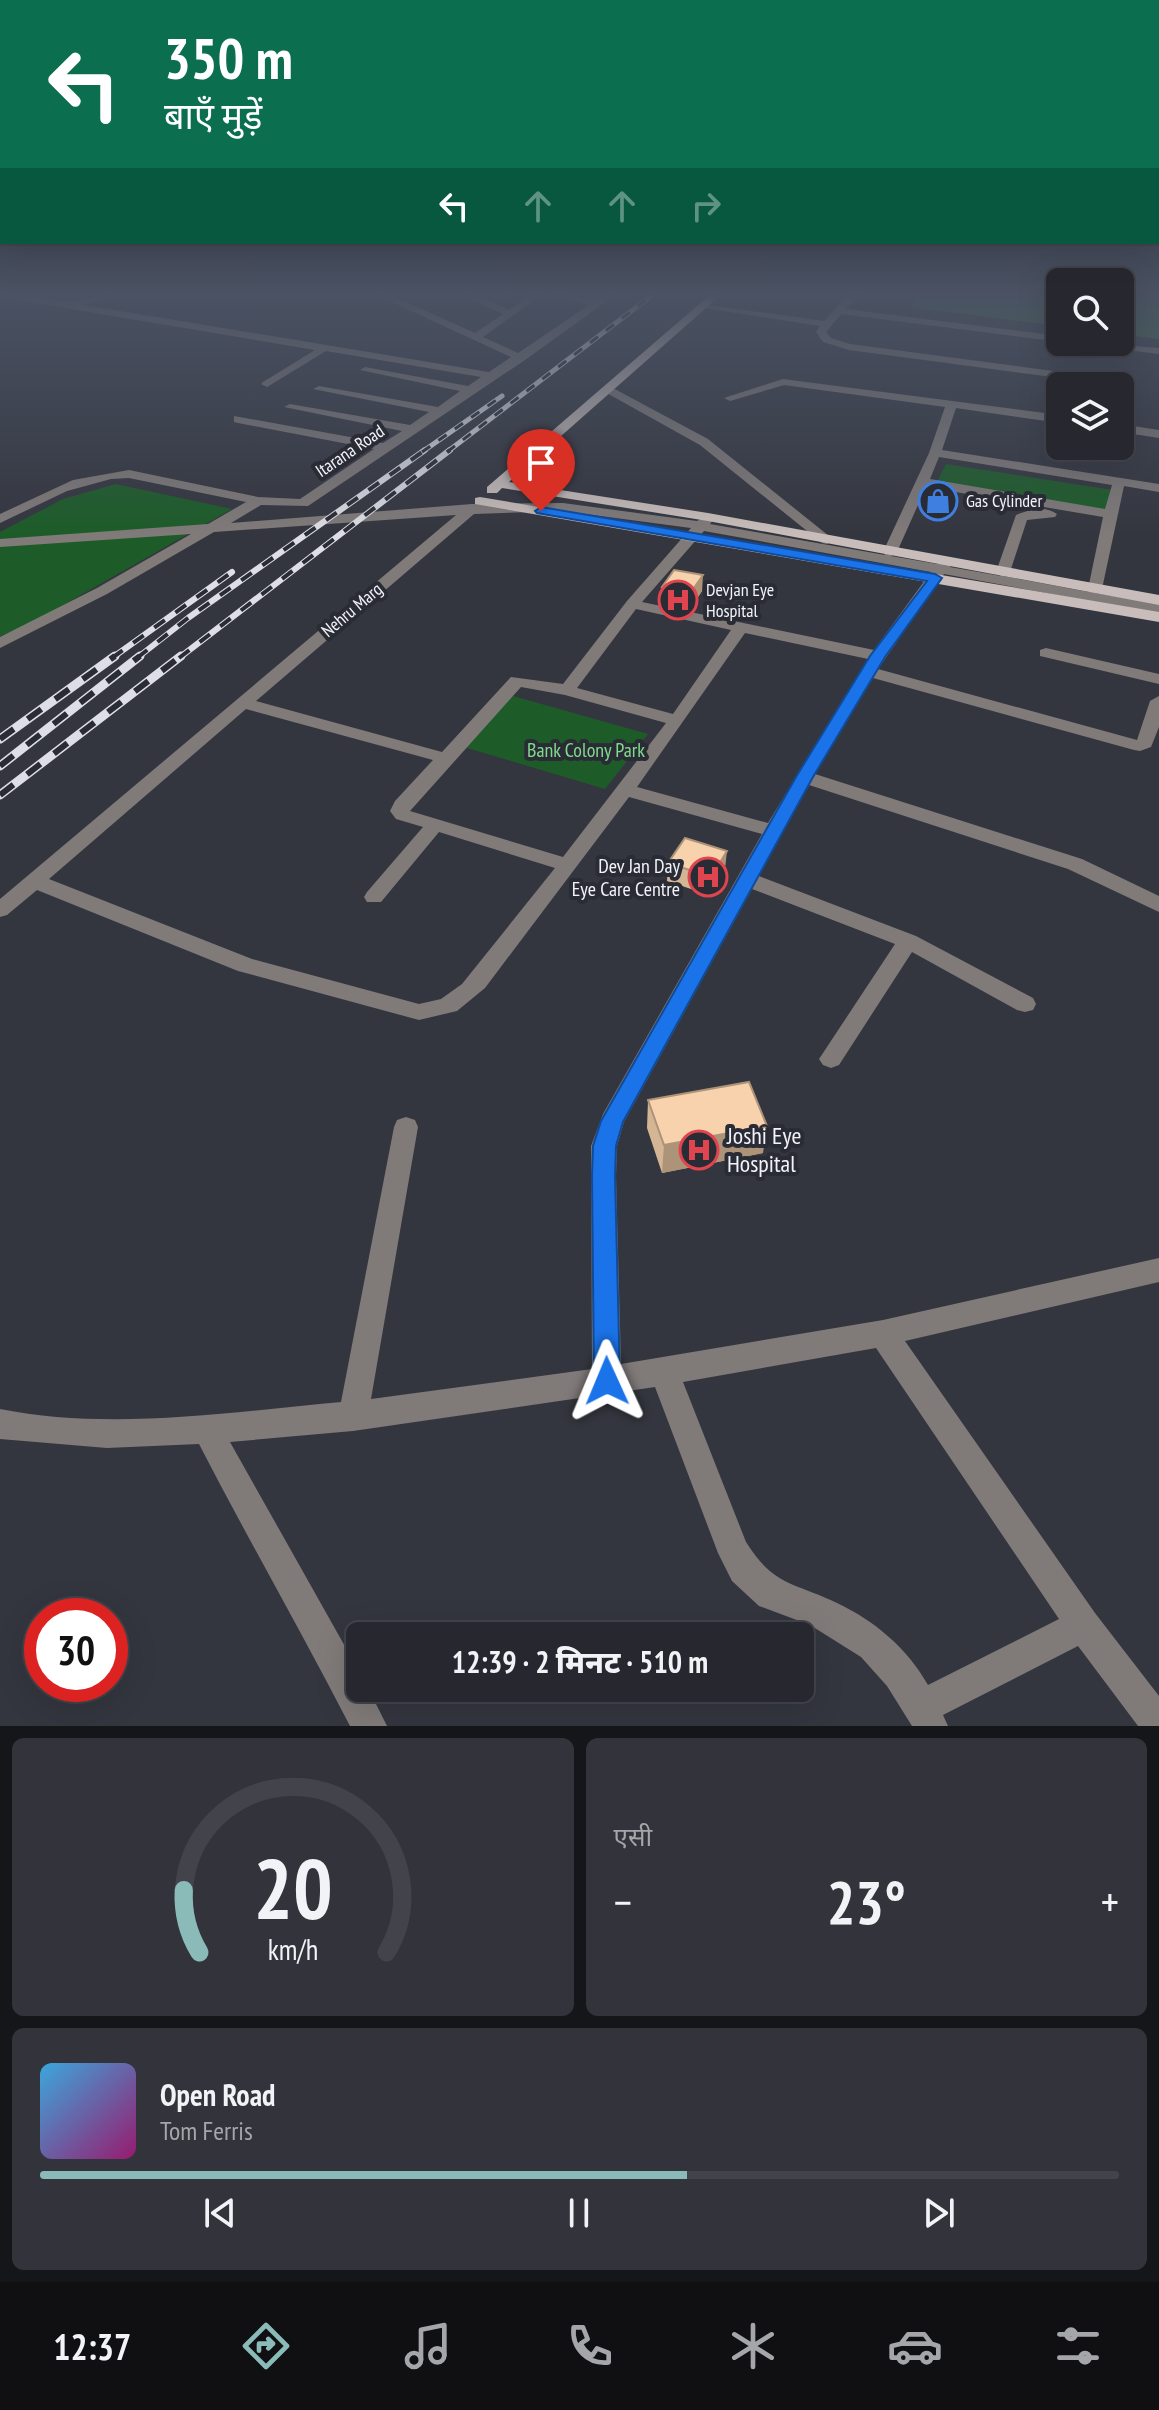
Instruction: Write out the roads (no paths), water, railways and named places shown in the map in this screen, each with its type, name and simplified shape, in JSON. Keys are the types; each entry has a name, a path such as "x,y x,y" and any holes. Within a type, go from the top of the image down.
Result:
{"main road":[{"name":"Nehru Marg","path":"480,501 625,374"},
{"path":"500,484 708,517 890,552 941,570 1003,572 1159,600"},
{"path":"480,501 693,536 941,570 1159,617"}],"street":[{"path":"267,384 284,374"},
{"path":"384,374 472,390"},
{"path":"478,374 493,376"},
{"name":"Itarana Road","path":"0,519 71,482 112,474 129,474 258,501 303,503 497,374"},
{"path":"730,398 783,382 1046,417"},
{"path":"319,389 443,411"},
{"path":"607,389 704,442 827,540"},
{"path":"890,552 935,453 952,404"},
{"path":"290,407 413,429"},
{"path":"238,419 388,448"},
{"path":"1134,430 1159,434"},
{"path":"935,453 1159,488"},
{"path":"922,482 1109,519"},
{"path":"1095,589 1119,482"},
{"path":"0,643 102,591 258,501"},
{"name":"Nehru Marg","path":"0,910 480,501"},
{"path":"0,543 480,509 563,507 679,522 1159,609"},
{"path":"1003,572 1025,515 1043,513 1109,519"},
{"path":"567,690 632,604 708,517"},
{"path":"607,1381 604,1146 612,1121 804,777 873,664 941,570"},
{"path":"632,604 741,627 1140,746 1145,743 1159,701"},
{"path":"34,881 246,965 419,1012 447,1008 461,1000 485,974 565,864 677,721 741,627"},
{"path":"1046,653 1159,679"},
{"path":"565,864 403,815 400,811 402,805 511,684 523,681 567,690 677,721"},
{"path":"242,703 445,758"},
{"path":"804,777 1075,864 1159,905"},
{"path":"623,789 773,831"},
{"path":"374,897 435,825"},
{"path":"749,880 908,941 1025,1004"},
{"path":"831,1059 908,941"},
{"path":"353,1416 406,1127"},
{"path":"0,1424 107,1433 207,1429 353,1416 607,1381 883,1333 1159,1270"},
{"path":"883,1333 1083,1625 1159,1725"},
{"path":"664,1372 734,1553 746,1575 770,1595 820,1612 861,1634 900,1671 926,1717 1083,1625"},
{"path":"207,1429 253,1516 305,1603 369,1726"}],"railway":[{"path":"447,452 550,374"},
{"path":"422,452 502,396"},
{"path":"137,658 188,618 425,450"},
{"path":"179,658 450,450"},
{"path":"112,658 232,572"},
{"path":"0,739 115,656"},
{"path":"0,766 140,656"},
{"path":"0,795 181,656"}],"place":[{"name":"Gas Cylinder","path":"938,501"},
{"name":"Devjan Eye Hospital","path":"678,600"},
{"name":"Dev Jan Day Eye Care Centre","path":"708,877"},
{"name":"Joshi Eye Hospital","path":"699,1150"}],"park label":[{"name":"Bank Colony Park","path":"586,750"}]}
